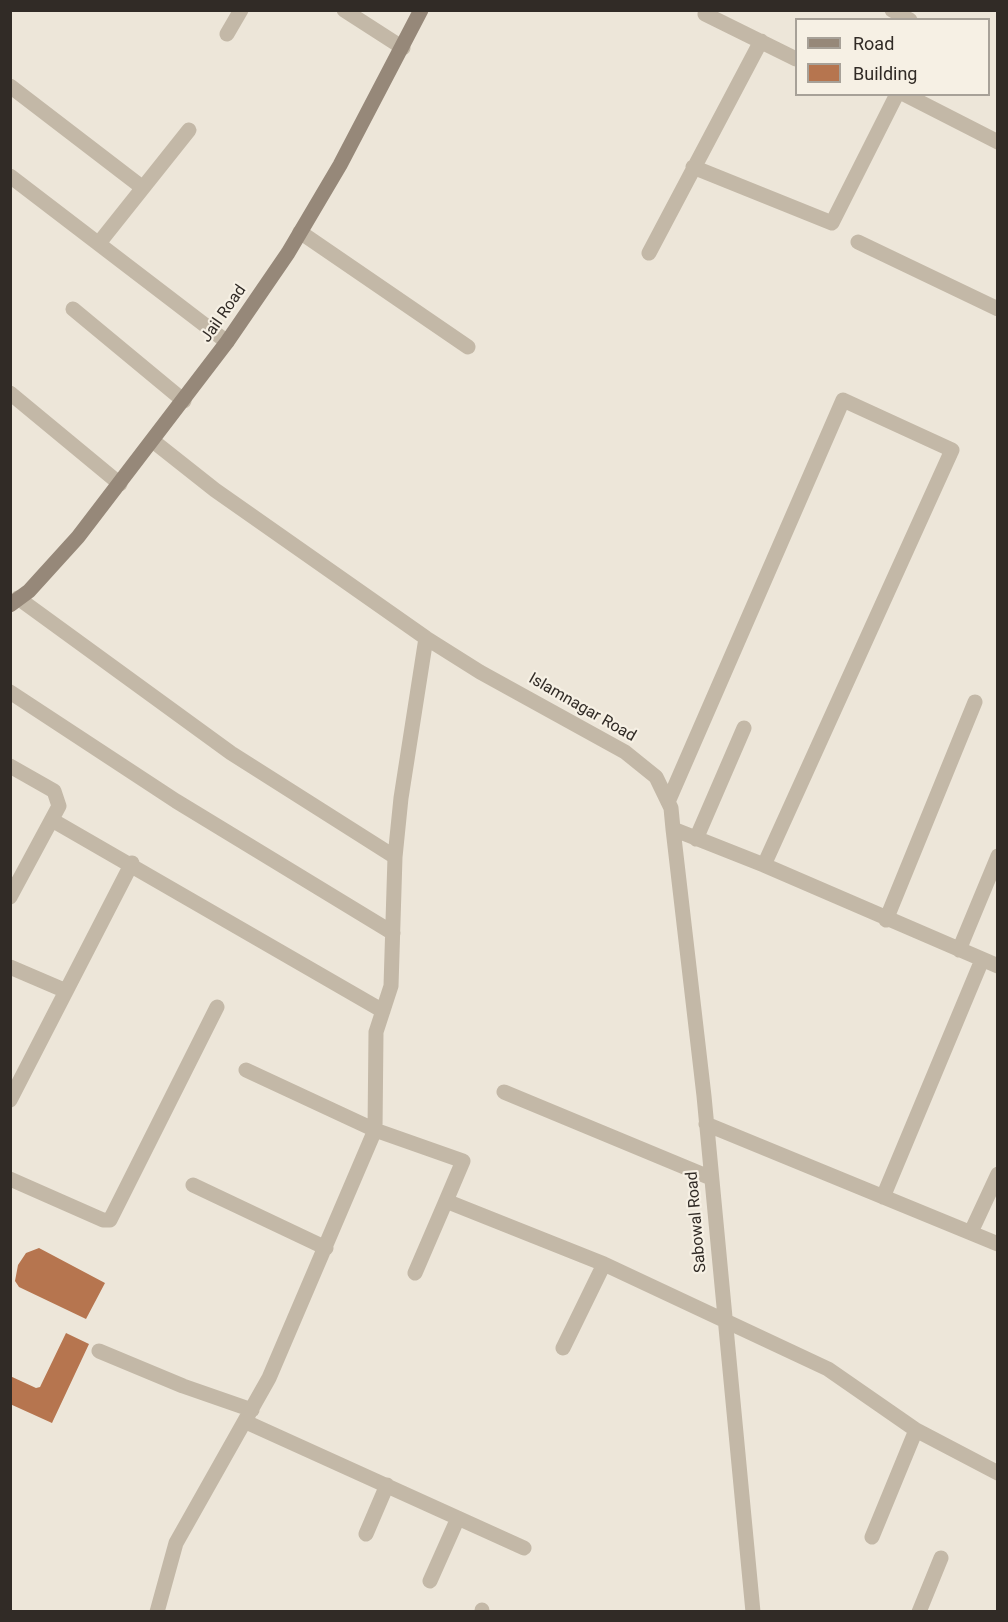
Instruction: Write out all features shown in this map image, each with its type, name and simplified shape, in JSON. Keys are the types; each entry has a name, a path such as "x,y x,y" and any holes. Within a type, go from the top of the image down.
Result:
{"main road":[{"name":"Jail Road","path":"14,602 78,537 227,342 300,232 403,48 421,10"}],"street":[{"path":"227,34 242,10"},
{"path":"344,10 403,48"},
{"path":"892,10 906,18"},
{"path":"705,14 795,58"},
{"path":"649,253 693,167 725,113 761,41"},
{"path":"10,86 143,188"},
{"path":"693,167 832,223 896,96"},
{"path":"908,96 998,142"},
{"path":"99,243 189,130"},
{"path":"10,176 227,342"},
{"path":"300,232 468,347"},
{"path":"858,242 998,309"},
{"path":"73,309 184,401"},
{"path":"10,393 120,484"},
{"path":"668,801 843,400 952,450 764,865"},
{"name":"Islamnagar Road","path":"153,441 215,490 426,638 480,672 625,752 656,777 668,801 673,829"},
{"path":"14,602 231,753 395,857"},
{"path":"156,1611 176,1543 249,1416 326,1248 375,1130 376,1032 391,987 395,857 401,798 426,638"},
{"path":"10,692 176,801 393,933"},
{"path":"886,920 975,702"},
{"path":"696,839 744,728"},
{"path":"10,766 58,796 59,806 10,897"},
{"path":"52,820 132,863 383,1011"},
{"path":"673,829 764,865 886,920 998,966"},
{"name":"Sabowal Road","path":"673,829 706,1124 753,1611"},
{"path":"959,950 998,856"},
{"path":"10,1100 132,863"},
{"path":"883,1197 982,960"},
{"path":"10,967 66,991"},
{"path":"10,1179 103,1220 110,1220 217,1007"},
{"path":"246,1070 375,1130 463,1161 415,1273"},
{"path":"504,1092 711,1178"},
{"path":"706,1124 998,1244"},
{"path":"971,1232 998,1174"},
{"path":"193,1185 326,1248"},
{"path":"446,1201 604,1264 828,1369 916,1430 998,1473"},
{"path":"563,1348 604,1264"},
{"path":"99,1351 249,1416 387,1485 524,1548"},
{"path":"872,1537 916,1430"},
{"path":"366,1534 387,1485"},
{"path":"430,1581 458,1518"},
{"path":"919,1611 941,1558"}],"building":[{"path":"39,1248 105,1283 86,1319 19,1287 15,1281 18,1265 26,1253"},
{"path":"66,1333 89,1344 52,1423 10,1404 10,1376 36,1388 40,1387"}]}
